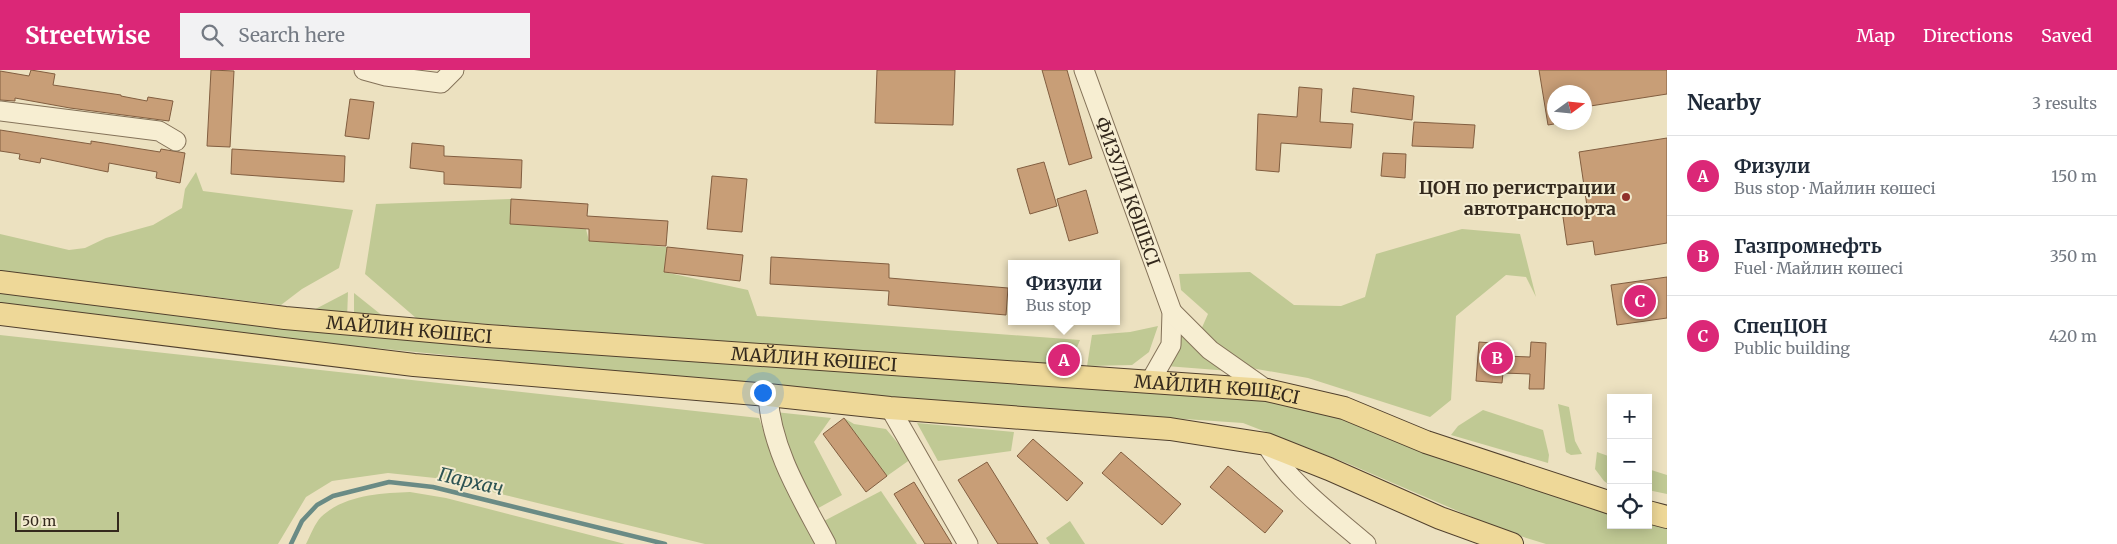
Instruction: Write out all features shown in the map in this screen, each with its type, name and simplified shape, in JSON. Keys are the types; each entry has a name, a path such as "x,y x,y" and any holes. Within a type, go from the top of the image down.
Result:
{"main road":[{"name":"МАЙЛИН КӨШЕСІ","path":"0,282 285,318 487,336 1267,390 1344,408 1426,442 1607,502"},
{"name":"МАЙЛИН КӨШЕСІ","path":"0,314 414,365 768,395 890,408 1170,429 1266,444 1329,469 1440,518 1512,544"},
{"path":"1652,513 1667,517"}],"street":[{"path":"364,70 386,76 441,83 454,70"},
{"name":"ФИЗУЛИ КӨШЕСІ","path":"1084,70 1172,312"},
{"path":"0,111 159,131 176,141"},
{"path":"1150,382 1171,345 1172,312"},
{"path":"1172,312 1210,350 1267,390"},
{"path":"768,395 776,440 785,463 826,544"},
{"path":"890,408 968,544"},
{"path":"1266,444 1279,466 1301,488 1366,544"}],"green space":[{"path":"196,172 203,191 353,210 339,268 302,289 281,305 0,271 0,234 69,250 85,248 106,238 153,225 182,208 185,189"},
{"path":"511,199 510,224 586,229 589,241 667,247 664,272 748,290 757,316 1080,340 1069,367 768,348 416,318 365,274 376,204"},
{"path":"1462,229 1520,234 1536,297 1526,277 1506,275 1456,316 1451,400 1430,417 1308,378 1251,368 1200,332 1208,314 1181,290 1179,274 1250,272 1294,305 1341,306 1365,297 1376,254"},
{"path":"0,289 1265,395 1350,417 1607,508 1607,529 1652,529 1652,522 1667,526 1667,544 1546,544 1504,531 1349,464 1243,423 934,402 825,390 547,365 283,339 0,304"},
{"path":"348,292 347,319 306,314"},
{"path":"354,293 389,321 354,317"},
{"path":"1158,326 1149,352 1132,365 1087,366 1092,335 1130,332"},
{"path":"1182,329 1230,371 1166,366 1177,349"},
{"path":"0,335 759,418 771,452 816,544 705,544 435,478 388,473 332,481 306,497 278,544 0,544"},
{"path":"1558,404 1569,407 1575,441 1582,454 1571,455 1566,452"},
{"path":"1483,410 1543,430 1549,455 1548,463 1451,435 1458,426"},
{"path":"775,412 831,418 814,442 842,495 813,511"},
{"path":"844,418 854,424 886,429 911,459 887,476"},
{"path":"917,423 1014,432 1011,451 938,461"},
{"path":"1597,452 1607,456 1607,483 1604,481 1595,469"},
{"path":"1652,470 1667,475 1667,494 1652,491"},
{"path":"881,491 917,544 836,544 824,521"},
{"path":"410,492 446,498 625,544 306,544 321,517 341,504 363,497"},
{"path":"1070,521 1085,544 1050,544 1046,538"}],"building":[{"path":"31,70 55,74 53,85 121,95 147,101 148,97 173,101 169,121 70,108 15,98 15,101 0,100 0,71 29,76"},
{"path":"211,70 234,71 230,147 207,146"},
{"path":"877,70 955,70 953,125 875,123"},
{"path":"1042,70 1067,70 1092,158 1069,165"},
{"path":"1539,70 1667,70 1667,94 1592,106 1592,85 1547,85 1547,119"},
{"path":"1299,87 1322,89 1320,122 1353,124 1351,148 1281,143 1279,172 1256,170 1258,114 1297,117"},
{"path":"1353,88 1414,96 1412,120 1351,112"},
{"path":"350,99 374,102 369,139 345,136"},
{"path":"1414,122 1475,125 1473,148 1412,146"},
{"path":"0,130 91,144 91,141 160,152 161,149 185,153 180,183 156,178 157,172 109,163 108,172 41,158 40,163 19,159 20,154 0,151"},
{"name":"ЦОН по регистрации автотранспорта","path":"1667,138 1667,243 1595,255 1593,241 1567,245 1562,210 1587,206 1579,152"},
{"path":"412,143 444,146 444,156 522,160 521,188 444,184 444,172 410,168"},
{"path":"232,149 345,156 344,182 231,174"},
{"path":"1383,153 1406,154 1405,178 1381,176"},
{"path":"1044,162 1057,206 1030,214 1017,169"},
{"path":"712,176 747,179 742,232 707,229"},
{"path":"1086,190 1098,233 1069,241 1057,199"},
{"path":"511,199 588,204 587,216 668,221 666,246 589,241 589,229 510,224"},
{"path":"667,247 743,255 740,281 664,272"},
{"path":"771,257 889,264 889,278 1008,288 1006,315 888,305 889,291 770,284"},
{"path":"1667,277 1667,318 1617,325 1611,285"},
{"path":"1479,342 1505,344 1504,356 1530,357 1531,342 1546,343 1544,389 1529,389 1530,374 1503,373 1502,383 1476,381"},
{"path":"844,418 887,476 866,492 823,434"},
{"path":"1033,439 1083,483 1067,501 1017,456"},
{"path":"1121,452 1181,504 1162,525 1102,473"},
{"path":"987,462 1038,544 998,544 958,480"},
{"path":"1228,466 1283,511 1265,533 1210,487"},
{"path":"914,482 952,544 925,544 894,494"}],"waterway":[{"name":"Пархач","path":"291,544 302,521 317,505 333,496 389,482 433,487 665,544"}],"place":[{"name":"ЦОН по регистрации автотранспорта","path":"1626,197"},
{"name":"СпецЦОН","path":"1640,301"},
{"name":"Газпромнефть","path":"1497,358"},
{"name":"Физули","path":"1064,360"}]}
